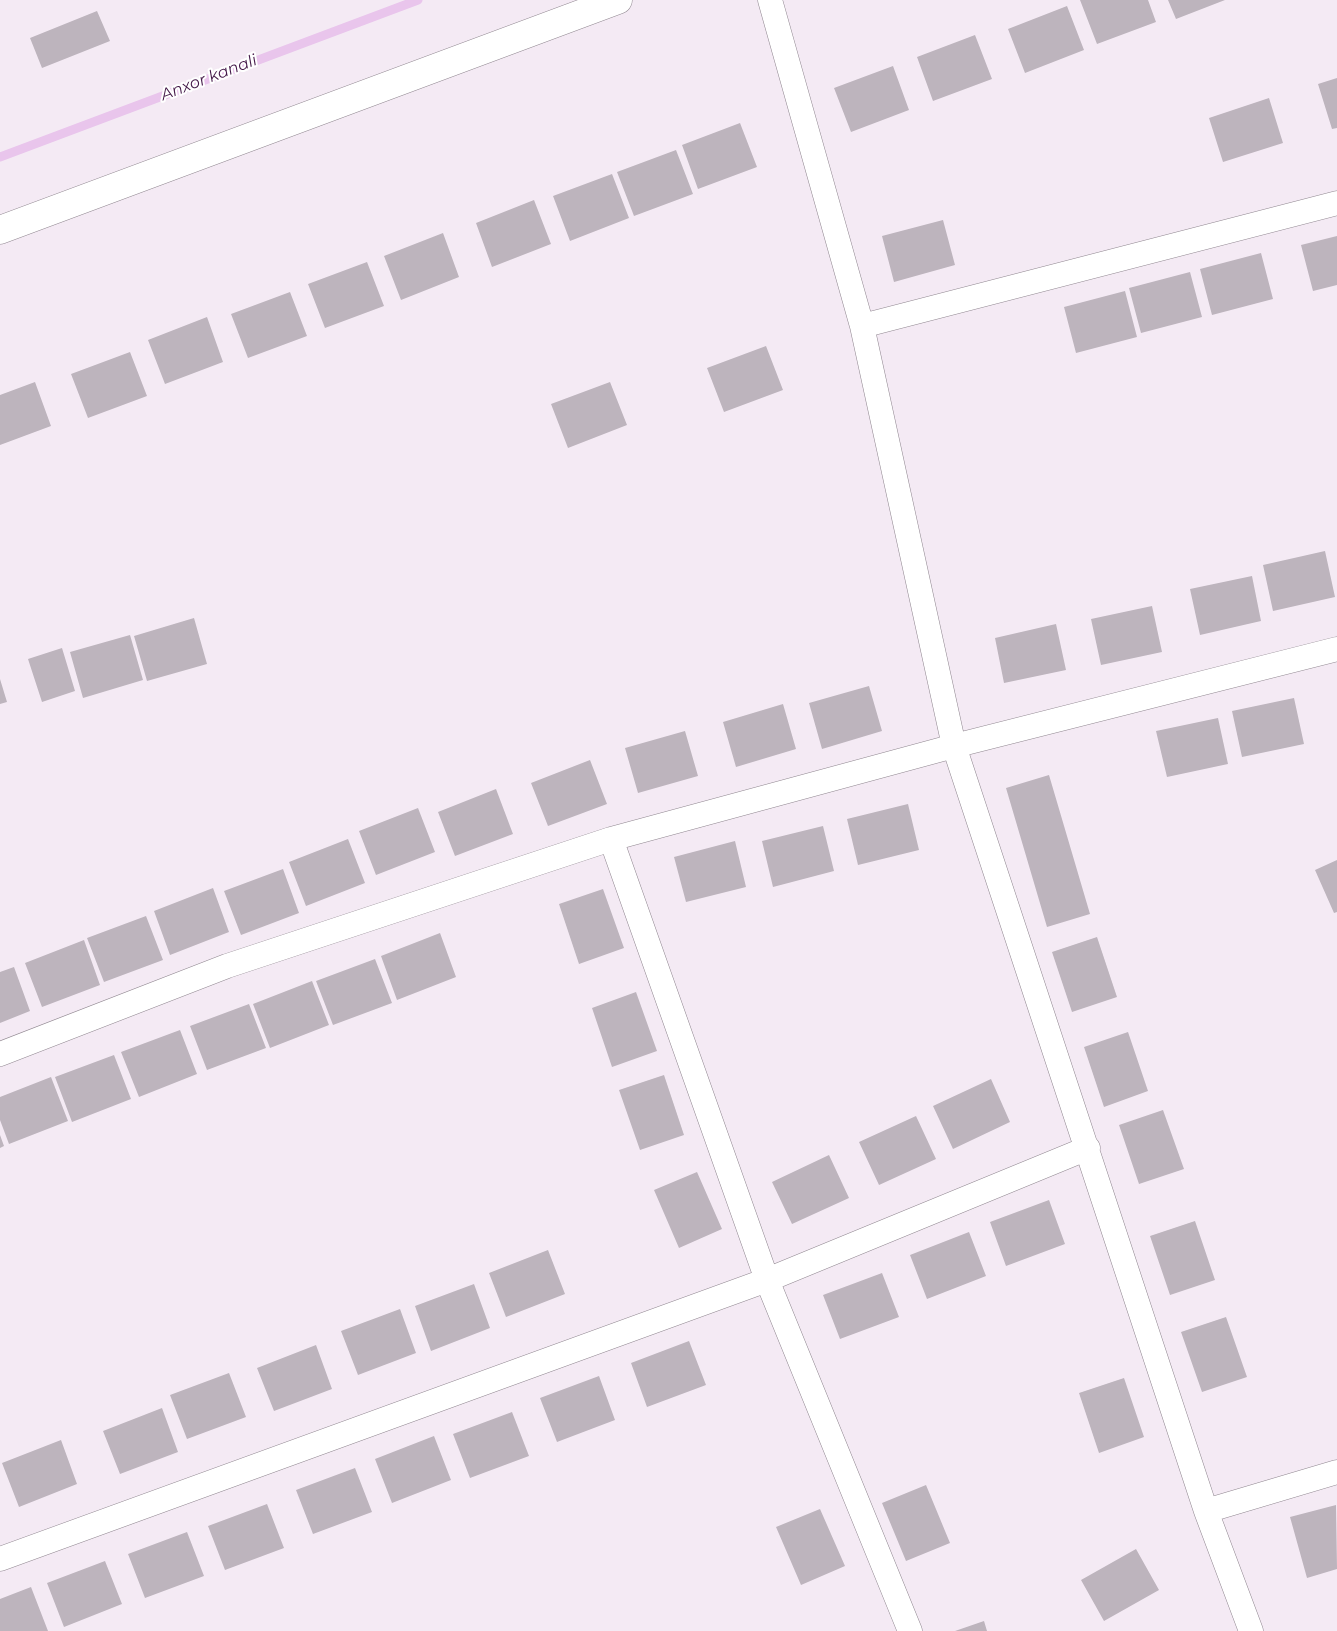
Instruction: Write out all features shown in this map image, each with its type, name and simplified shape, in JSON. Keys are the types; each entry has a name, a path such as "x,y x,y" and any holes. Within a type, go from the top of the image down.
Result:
{"street":[{"path":"0,230 618,0"},
{"path":"770,0 862,326 954,746 1206,1510 1251,1631"},
{"path":"862,326 1337,203"},
{"path":"0,1054 227,966 611,838 954,746 1336,654"},
{"path":"611,838 767,1280 910,1631"},
{"path":"0,1559 767,1280 1088,1148"},
{"path":"1206,1510 1337,1472"}],"building":[{"path":"1080,0 1148,0 1156,22 1097,44"},
{"path":"1168,0 1225,0 1176,19"},
{"path":"1067,6 1084,50 1025,73 1008,29"},
{"path":"97,11 110,41 42,68 30,38"},
{"path":"975,35 992,79 933,101 917,57"},
{"path":"893,66 909,110 851,132 834,88"},
{"path":"1337,78 1337,128 1332,129 1318,84"},
{"path":"1269,98 1283,143 1223,162 1209,118"},
{"path":"740,123 757,167 698,189 682,145"},
{"path":"676,150 693,194 634,216 617,172"},
{"path":"612,174 629,218 570,241 553,196"},
{"path":"534,200 551,244 492,267 476,223"},
{"path":"943,220 955,265 894,282 882,236"},
{"path":"443,233 459,277 401,300 384,256"},
{"path":"1337,236 1337,285 1313,291 1301,245"},
{"path":"1261,253 1273,299 1212,315 1200,269"},
{"path":"367,262 384,306 325,328 308,284"},
{"path":"1190,272 1202,317 1141,333 1129,288"},
{"path":"1125,291 1137,337 1076,353 1064,307"},
{"path":"290,292 307,336 248,358 231,314"},
{"path":"207,317 223,362 165,384 148,340"},
{"path":"766,346 783,390 724,412 707,368"},
{"path":"130,352 147,396 88,418 71,374"},
{"path":"35,382 51,426 0,445 0,395"},
{"path":"610,382 627,425 568,448 551,404"},
{"path":"1325,551 1335,597 1273,611 1263,565"},
{"path":"1252,576 1261,621 1200,635 1190,589"},
{"path":"1152,606 1162,652 1101,665 1091,619"},
{"path":"194,618 207,664 147,681 134,636"},
{"path":"1056,624 1066,670 1004,683 995,638"},
{"path":"130,635 143,680 83,698 70,652"},
{"path":"62,648 75,691 42,702 28,659"},
{"path":"0,679 7,702 0,704"},
{"path":"869,686 882,731 822,749 809,703"},
{"path":"1294,698 1304,744 1242,757 1232,711"},
{"path":"783,704 796,749 736,767 723,722"},
{"path":"1218,718 1228,764 1167,777 1156,731"},
{"path":"685,731 698,776 638,793 625,748"},
{"path":"590,760 607,804 548,826 531,783"},
{"path":"1049,775 1090,914 1047,927 1006,788"},
{"path":"496,789 513,834 455,856 438,812"},
{"path":"908,804 919,850 858,865 847,819"},
{"path":"418,808 435,852 376,875 359,831"},
{"path":"823,826 834,871 773,887 762,841"},
{"path":"348,839 365,883 306,906 289,862"},
{"path":"735,841 746,887 686,902 674,857"},
{"path":"1337,860 1337,912 1334,913 1315,870"},
{"path":"283,869 299,913 241,935 224,891"},
{"path":"213,888 229,932 170,955 154,911"},
{"path":"603,889 624,948 579,964 559,904"},
{"path":"146,916 163,960 104,982 87,938"},
{"path":"440,933 456,977 397,1000 381,956"},
{"path":"1097,937 1117,997 1072,1012 1052,952"},
{"path":"84,940 100,985 42,1007 25,963"},
{"path":"375,959 392,1003 333,1025 316,981"},
{"path":"14,967 30,1011 0,1023 0,972"},
{"path":"312,981 329,1025 270,1048 253,1004"},
{"path":"636,992 657,1051 612,1067 592,1008"},
{"path":"249,1004 266,1048 207,1070 190,1026"},
{"path":"180,1030 197,1074 139,1097 121,1052"},
{"path":"1128,1032 1148,1091 1104,1107 1084,1047"},
{"path":"114,1055 131,1099 72,1122 55,1077"},
{"path":"664,1075 684,1135 640,1150 619,1090"},
{"path":"51,1077 68,1121 9,1144 0,1120 0,1097"},
{"path":"991,1079 1010,1122 953,1149 933,1106"},
{"path":"1163,1110 1184,1169 1139,1184 1119,1125"},
{"path":"916,1116 936,1159 879,1185 859,1142"},
{"path":"0,1135 4,1146 0,1148"},
{"path":"829,1155 849,1198 792,1224 772,1182"},
{"path":"697,1172 722,1229 679,1248 654,1190"},
{"path":"1049,1200 1065,1244 1006,1266 990,1222"},
{"path":"1195,1221 1215,1280 1170,1295 1150,1236"},
{"path":"969,1232 986,1276 927,1299 910,1255"},
{"path":"548,1250 565,1294 506,1317 489,1273"},
{"path":"882,1273 899,1317 840,1339 823,1295"},
{"path":"474,1284 490,1328 431,1351 415,1306"},
{"path":"400,1309 416,1353 358,1375 341,1331"},
{"path":"1226,1317 1247,1377 1202,1392 1181,1332"},
{"path":"689,1341 706,1385 647,1407 631,1363"},
{"path":"316,1345 332,1389 274,1411 257,1368"},
{"path":"229,1373 246,1417 187,1439 170,1395"},
{"path":"599,1376 615,1420 557,1442 540,1398"},
{"path":"1124,1378 1144,1437 1099,1453 1079,1393"},
{"path":"162,1408 178,1452 120,1474 103,1431"},
{"path":"512,1412 529,1456 470,1478 453,1434"},
{"path":"434,1436 451,1480 392,1503 375,1459"},
{"path":"61,1440 77,1484 19,1507 2,1463"},
{"path":"355,1468 372,1512 313,1534 296,1490"},
{"path":"926,1485 950,1543 906,1561 882,1503"},
{"path":"267,1504 284,1548 225,1570 208,1526"},
{"path":"1336,1505 1337,1569 1307,1578 1290,1517"},
{"path":"820,1509 845,1566 801,1585 776,1527"},
{"path":"187,1532 204,1576 145,1598 128,1554"},
{"path":"1136,1549 1159,1590 1104,1621 1081,1580"},
{"path":"105,1561 122,1604 64,1627 47,1583"},
{"path":"31,1587 48,1631 0,1631 0,1599"},
{"path":"984,1621 987,1631 955,1631"}],"waterway":[{"name":"Anxor kanali","path":"0,157 418,0"}]}
